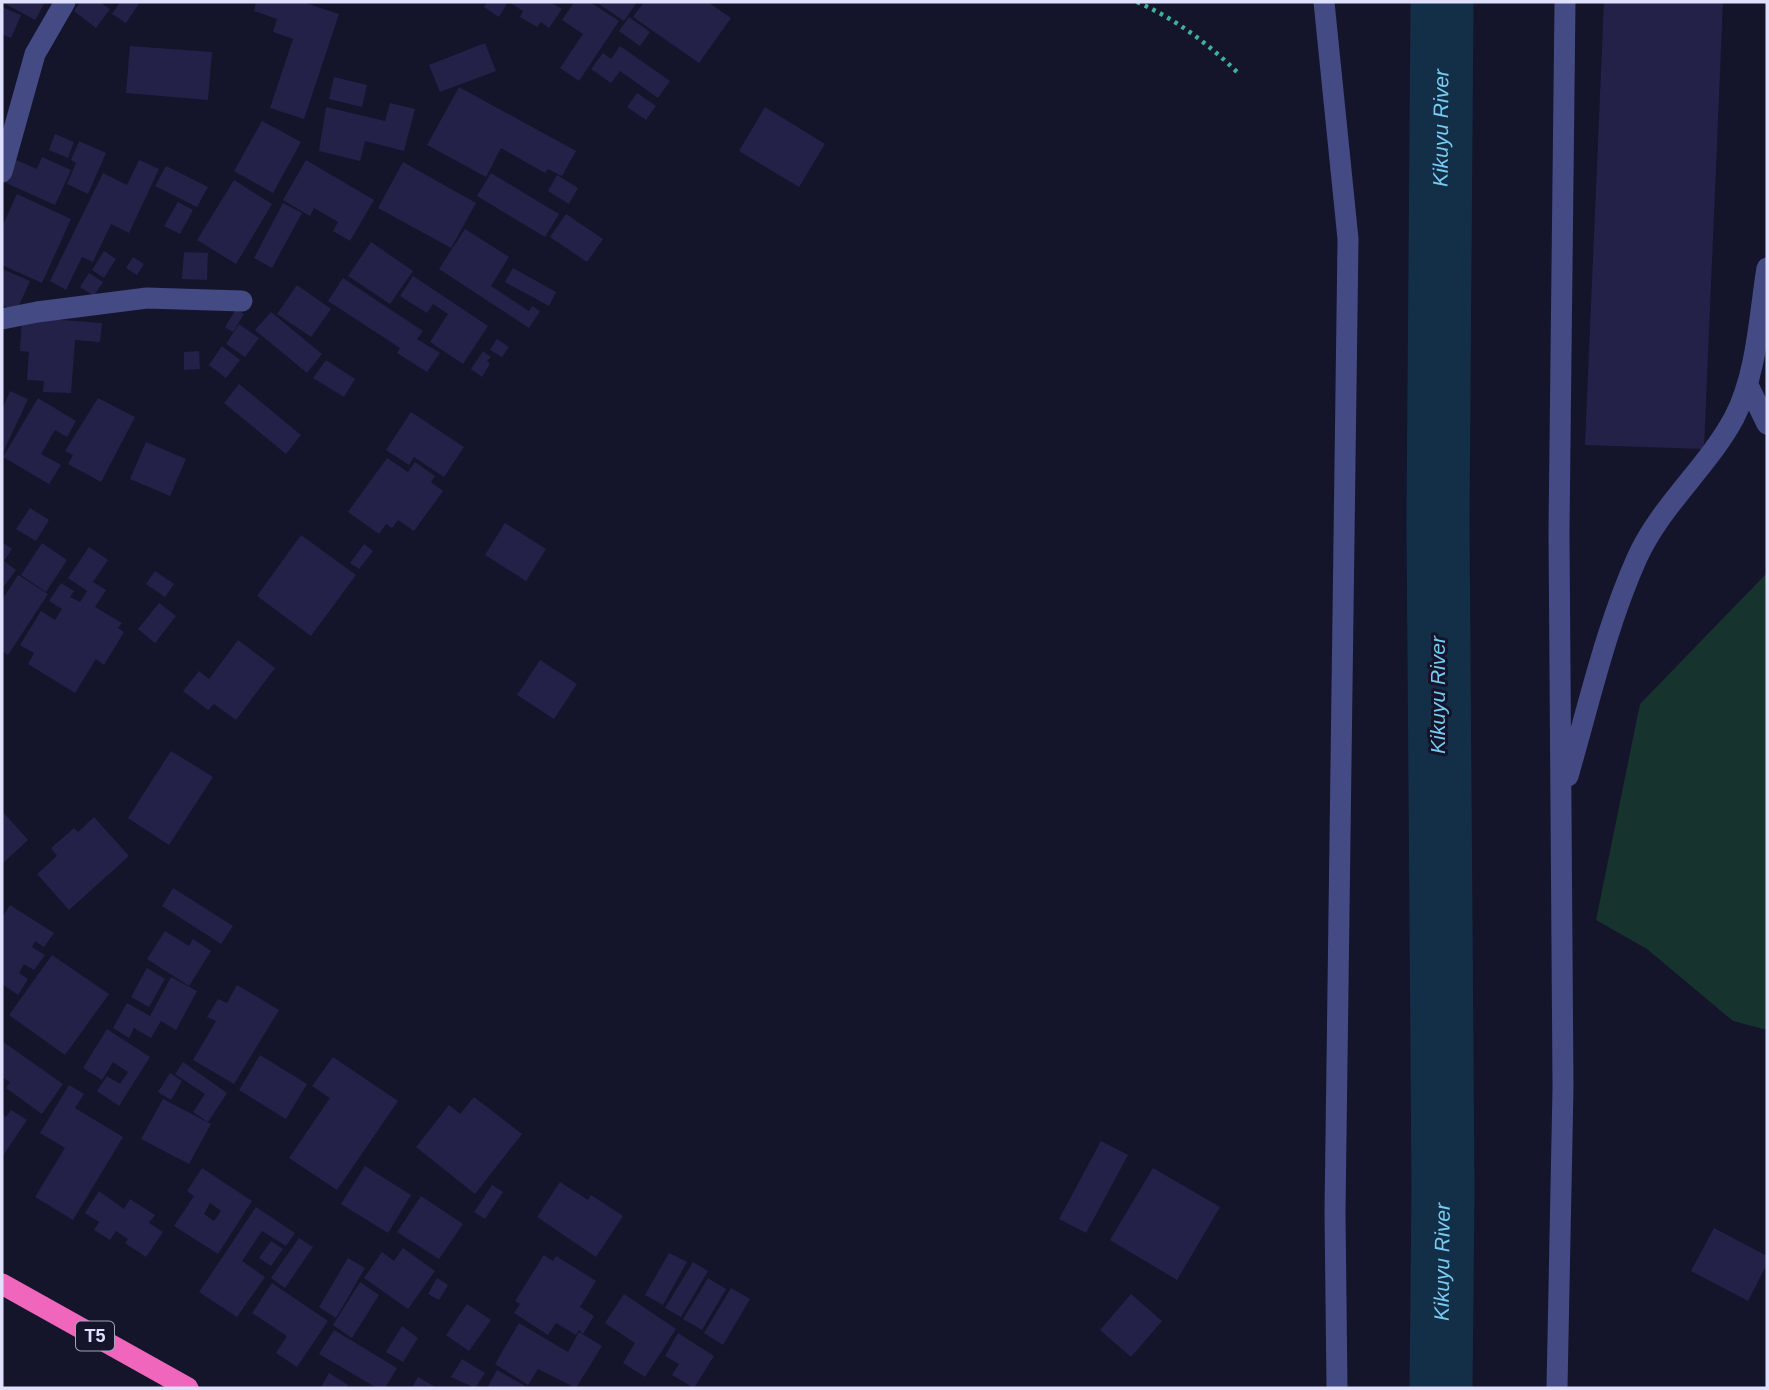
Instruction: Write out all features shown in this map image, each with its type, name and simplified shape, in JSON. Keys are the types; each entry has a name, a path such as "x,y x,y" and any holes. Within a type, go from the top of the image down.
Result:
{"highway":[{"name":"T5","path":"2,1284 188,1388"}],"street":[{"path":"2,172 35,54 65,2"},
{"path":"1324,2 1348,239 1335,1212 1337,1388"},
{"path":"1557,1388 1562,1241 1559,532 1565,2"},
{"path":"1562,798 1636,559 1655,524 1705,461 1734,418 1748,385 1767,268"},
{"path":"2,319 147,298 242,301"},
{"path":"1748,385 1767,424"}],"path":[{"path":"1137,2 1156,10 1213,48 1240,75"}],"green space":[{"path":"1767,573 1767,1030 1733,1021 1647,949 1596,920 1640,704"}],"building":[{"path":"2,2 45,2 35,20"},
{"path":"80,2 100,2 110,9 96,28 74,11"},
{"path":"120,2 140,2 126,23 112,14"},
{"path":"256,2 302,2 339,14 304,119 270,108 293,39 273,32 277,19 254,11"},
{"path":"487,2 508,2 499,17 484,7"},
{"path":"509,2 550,2 562,9 549,28 541,22 537,27 520,17 523,11"},
{"path":"574,2 590,2 619,21 579,81 560,68 583,34 562,20"},
{"path":"596,2 637,2 624,21"},
{"path":"644,2 708,2 731,18 699,63 633,17"},
{"path":"1604,2 1723,2 1704,449 1585,445"},
{"path":"2,7 21,15 11,38 2,34"},
{"path":"629,17 650,32 640,46 619,31"},
{"path":"485,43 496,71 440,92 429,65"},
{"path":"130,46 212,52 208,100 126,93"},
{"path":"620,46 670,81 658,98 620,71 611,83 591,69 603,53 611,59"},
{"path":"334,77 367,85 362,107 329,99"},
{"path":"459,87 576,151 562,176 548,169 545,173 501,148 486,177 427,145"},
{"path":"637,93 656,106 646,120 627,107"},
{"path":"390,103 415,109 404,151 365,141 360,161 319,151 326,107 385,121"},
{"path":"765,107 825,144 799,187 739,151"},
{"path":"262,121 301,142 273,193 234,171"},
{"path":"55,134 74,142 68,158 49,150"},
{"path":"79,141 106,153 88,194 67,184 76,163 71,160"},
{"path":"42,157 71,170 55,205 6,183 16,160 37,169"},
{"path":"139,160 159,169 129,233 111,224 93,262 82,257 66,290 50,281 103,173 127,185"},
{"path":"306,160 374,200 350,241 333,231 338,222 314,208 310,216 283,200"},
{"path":"403,162 476,203 451,248 378,208"},
{"path":"166,166 208,187 197,207 155,186"},
{"path":"491,173 559,214 545,237 477,196"},
{"path":"557,175 578,188 569,204 548,191"},
{"path":"234,180 272,204 236,264 197,240"},
{"path":"17,194 71,219 42,283 2,265 2,227"},
{"path":"178,202 193,210 180,234 164,226"},
{"path":"283,203 302,213 272,268 254,258"},
{"path":"566,214 603,239 587,262 550,237"},
{"path":"465,229 509,257 491,286 529,311 532,306 540,311 529,328 439,269"},
{"path":"371,242 413,271 390,304 348,276"},
{"path":"104,251 116,259 104,278 92,270"},
{"path":"184,252 208,253 207,280 182,279"},
{"path":"133,257 144,264 137,275 126,268"},
{"path":"513,268 556,292 549,306 505,282"},
{"path":"2,269 30,281 16,312 2,305"},
{"path":"89,273 103,282 94,296 80,287"},
{"path":"413,276 488,326 463,364 430,342 448,314 433,304 427,313 400,296"},
{"path":"343,278 423,331 417,339 440,353 427,372 397,353 400,348 328,301"},
{"path":"297,285 331,309 311,337 277,314"},
{"path":"236,309 244,314 233,332 225,327"},
{"path":"271,312 322,354 307,373 255,330"},
{"path":"22,317 102,323 100,342 75,340 71,393 43,392 44,381 27,380 29,352 20,351"},
{"path":"239,324 259,338 245,357 226,344"},
{"path":"497,339 509,347 502,357 490,350"},
{"path":"222,346 240,360 226,378 209,365"},
{"path":"199,351 200,369 184,370 184,352"},
{"path":"483,351 491,357 482,377 471,369"},
{"path":"326,360 355,379 344,397 313,378"},
{"path":"239,384 301,435 286,454 224,403"},
{"path":"10,391 28,399 2,455 2,410"},
{"path":"38,398 76,421 67,437 55,430 41,454 61,465 49,484 3,457"},
{"path":"98,398 135,417 101,482 68,464 73,455 65,451"},
{"path":"411,412 464,447 444,477 414,457 409,465 386,450"},
{"path":"146,442 186,459 170,496 130,479"},
{"path":"387,458 408,472 415,462 435,476 431,482 443,491 414,531 398,520 392,528 386,524 379,534 348,512"},
{"path":"30,508 49,520 36,541 16,529"},
{"path":"505,523 546,549 526,581 485,555"},
{"path":"301,535 356,575 311,636 257,596"},
{"path":"2,542 12,549 4,561 16,570 2,589"},
{"path":"42,543 67,560 46,592 21,575"},
{"path":"364,544 373,551 359,569 350,563"},
{"path":"89,547 108,560 93,582 106,590 95,607 122,623 118,628 124,632 104,665 96,659 75,693 28,664 34,653 20,645 41,611 55,620 62,609 49,601 61,583 74,591 70,597 80,602 87,591 68,578"},
{"path":"155,571 174,584 165,597 146,584"},
{"path":"18,575 48,594 8,655 2,651 2,600"},
{"path":"159,603 176,616 155,643 138,629"},
{"path":"238,640 275,668 236,720 214,704 208,710 183,691 199,671 209,679"},
{"path":"540,660 577,684 554,719 517,695"},
{"path":"171,751 213,777 169,845 128,818"},
{"path":"4,813 28,840 2,864 2,815"},
{"path":"94,817 129,856 69,910 37,874 57,856 51,848 74,828 78,832"},
{"path":"173,888 233,926 221,944 162,906"},
{"path":"10,905 54,933 44,947 35,941 32,947 45,955 34,970 24,964 19,973 28,979 18,995 2,984 2,918"},
{"path":"165,931 189,946 193,939 211,951 189,986 147,959"},
{"path":"52,955 109,994 65,1055 9,1015"},
{"path":"147,968 165,979 149,1007 131,997"},
{"path":"171,977 197,991 176,1030 161,1021 151,1038 134,1028 129,1038 113,1028 127,1003 150,1016"},
{"path":"237,985 279,1010 234,1084 193,1060 216,1021 207,1017 218,999 227,1003"},
{"path":"107,1029 150,1057 119,1106 97,1091 107,1076 120,1084 128,1072 113,1062 102,1080 83,1068"},
{"path":"2,1041 63,1084 42,1114 6,1088 10,1082 2,1077"},
{"path":"260,1055 307,1084 286,1119 239,1090"},
{"path":"333,1057 398,1101 337,1190 289,1158 330,1098 312,1086"},
{"path":"183,1062 227,1093 208,1122 193,1112 205,1094 175,1074"},
{"path":"170,1073 182,1081 171,1100 158,1092"},
{"path":"69,1085 84,1094 75,1108 123,1137 73,1220 35,1197 65,1148 40,1133"},
{"path":"474,1097 522,1134 475,1194 416,1147 449,1105 460,1114"},
{"path":"163,1099 211,1124 189,1164 141,1139"},
{"path":"11,1110 27,1120 2,1157 2,1114 6,1117"},
{"path":"1101,1141 1128,1155 1086,1233 1059,1219"},
{"path":"365,1166 411,1195 388,1233 341,1204"},
{"path":"202,1168 252,1201 218,1254 174,1226 194,1196 187,1191","holes":["210,1203 221,1211 214,1221 204,1214"]},
{"path":"1153,1168 1220,1207 1177,1280 1110,1240"},
{"path":"560,1182 588,1200 591,1195 623,1216 596,1257 537,1217"},
{"path":"492,1185 503,1192 485,1219 474,1212"},
{"path":"99,1191 124,1209 130,1199 155,1215 149,1223 163,1232 146,1257 125,1243 128,1239 116,1231 110,1240 94,1230 99,1222 85,1213"},
{"path":"421,1196 463,1224 439,1259 397,1232"},
{"path":"256,1207 295,1233 286,1246 262,1231 242,1261 265,1277 237,1317 199,1292"},
{"path":"1714,1228 1767,1256 1767,1264 1748,1301 1691,1271"},
{"path":"299,1238 313,1247 285,1288 271,1278"},
{"path":"271,1241 283,1249 271,1266 259,1258"},
{"path":"403,1248 435,1271 408,1309 364,1278 382,1252 394,1261"},
{"path":"669,1253 687,1262 663,1305 645,1295"},
{"path":"544,1255 553,1261 556,1256 596,1281 580,1307 594,1316 583,1334 579,1330 576,1335 556,1323 548,1335 514,1313 520,1304 515,1301"},
{"path":"348,1258 365,1268 336,1318 319,1307"},
{"path":"693,1262 708,1271 681,1317 665,1308"},
{"path":"437,1278 448,1285 439,1300 428,1294"},
{"path":"708,1278 726,1289 702,1330 683,1319"},
{"path":"360,1282 379,1295 352,1338 333,1325"},
{"path":"272,1283 328,1321 297,1367 276,1353 287,1336 252,1313"},
{"path":"731,1288 750,1299 723,1345 704,1333"},
{"path":"624,1294 676,1329 645,1377 623,1363 635,1343 605,1323"},
{"path":"1131,1294 1162,1321 1131,1357 1100,1330"},
{"path":"467,1304 491,1320 469,1351 446,1335"},
{"path":"519,1323 568,1352 579,1332 602,1346 576,1388 538,1369 528,1385 495,1364"},
{"path":"402,1326 418,1338 403,1362 386,1352"},
{"path":"334,1330 397,1368 385,1388 377,1388 319,1354"},
{"path":"678,1333 714,1356 694,1388 672,1375 679,1364 665,1356"},
{"path":"462,1359 485,1373 475,1388 451,1377"},
{"path":"497,1370 525,1386 487,1388"},
{"path":"329,1373 348,1385 346,1388 321,1387"},
{"path":"418,1377 437,1388 412,1388"}],"waterway":[{"name":"Kikuyu River","path":"1441,1388 1443,1190 1438,521 1442,2"}]}
